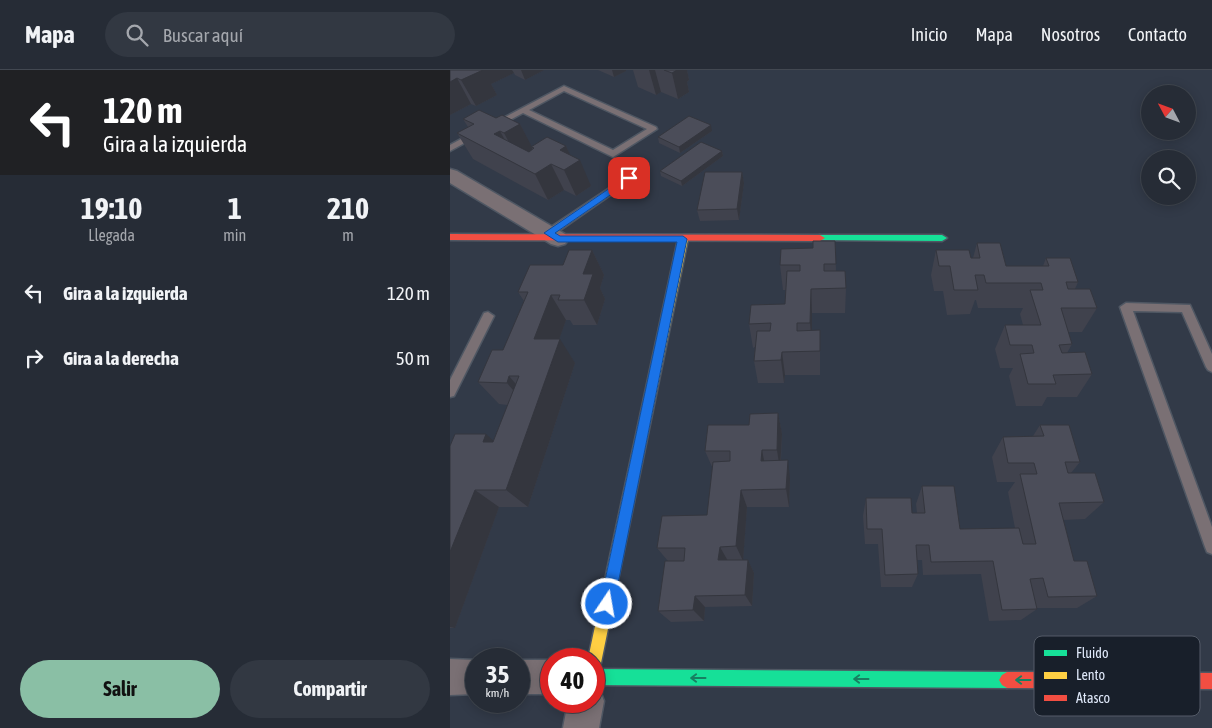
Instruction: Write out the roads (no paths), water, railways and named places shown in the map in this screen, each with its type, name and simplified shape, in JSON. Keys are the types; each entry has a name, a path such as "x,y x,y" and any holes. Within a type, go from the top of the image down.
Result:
{"street":[{"path":"450,175 553,236"},
{"path":"450,237 553,236 683,239 942,238"},
{"path":"597,648 683,239"},
{"path":"450,677 465,677"},
{"path":"605,677 1034,680"},
{"path":"581,728 584,713"}],"lane":[{"path":"450,148 564,88 653,128 613,154 523,110"},
{"path":"553,236 629,178"},
{"path":"1212,367 1186,308 1126,307 1212,547"},
{"path":"450,392 488,316"}]}
